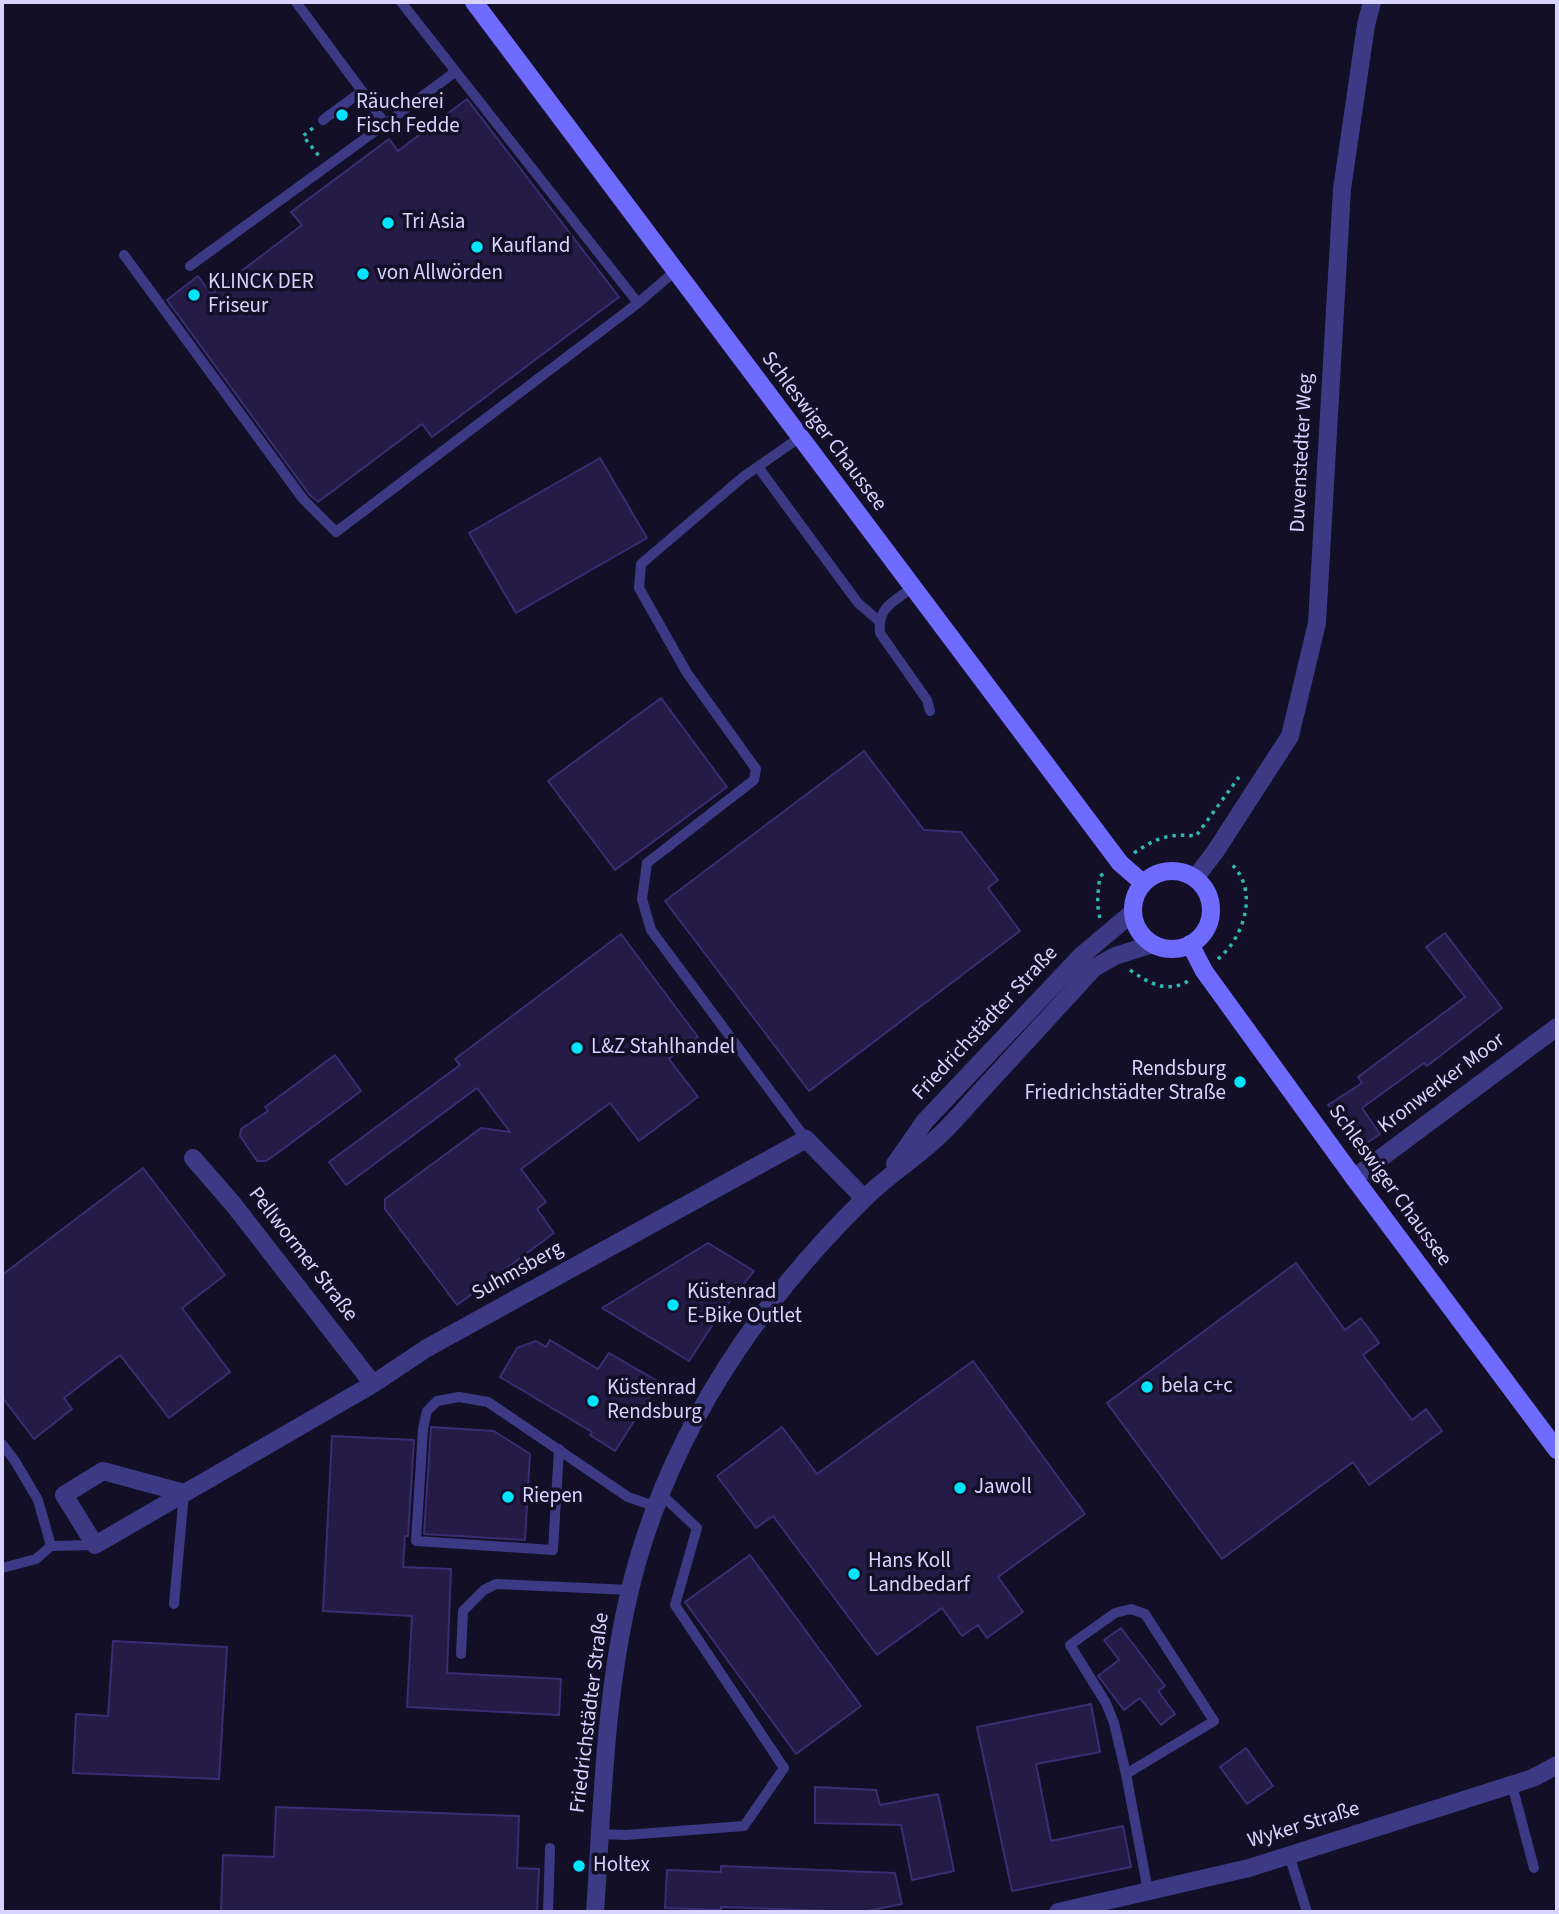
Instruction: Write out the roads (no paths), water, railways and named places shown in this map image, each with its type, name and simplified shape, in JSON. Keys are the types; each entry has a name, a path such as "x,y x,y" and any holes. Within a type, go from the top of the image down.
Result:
{"main road":[{"name":"Schleswiger Chaussee","path":"474,2 1120,863 1143,883"},
{"path":"1166,871 1186,873 1195,878 1204,888 1211,910 1204,932 1190,944 1174,949 1153,944 1138,929 1132,914 1135,894 1143,883 1166,871"},
{"name":"Schleswiger Chaussee","path":"1190,944 1204,971 1353,1178 1557,1450"}],"street":[{"name":"Duvenstedter Weg","path":"1195,878 1215,852 1290,736 1317,623 1342,189 1366,25 1372,2"},
{"name":"Friedrichstädter Straße","path":"886,1178 925,1121 1081,957 1132,914"},
{"name":"Friedrichstädter Straße","path":"595,1912 605,1759 618,1646 637,1563 659,1501 697,1414 742,1343 783,1287 864,1198 938,1137 1094,968 1115,956 1153,944"},
{"name":"Kronwerker Moor","path":"1353,1178 1557,1027"},
{"path":"806,1139 864,1198"},
{"name":"Suhmsberg","path":"95,1545 373,1384 427,1348 806,1139"},
{"name":"Pellwormer Straße","path":"193,1158 242,1215 373,1384"},
{"path":"95,1545 64,1495 103,1471 184,1493"},
{"name":"Wyker Straße","path":"1058,1912 1249,1868 1533,1778 1557,1765"}],"lane":[{"path":"296,2 386,124"},
{"path":"401,2 638,303"},
{"path":"190,267 455,72"},
{"path":"323,120 362,91"},
{"path":"124,255 303,499 336,532 638,303 674,272"},
{"path":"799,438 758,467 641,564 639,588 680,661 756,769 754,780 647,863 642,899 651,930 806,1139"},
{"path":"758,467 858,603 878,621"},
{"path":"912,589 884,609 878,621 880,634 928,700 930,711"},
{"path":"559,1449 553,1550 416,1541 423,1429 427,1411 437,1401 459,1397 488,1402 559,1449 628,1497 659,1501 697,1528 675,1605 785,1769 744,1826 626,1835 600,1834"},
{"path":"2,1444 38,1500 51,1546"},
{"path":"174,1604 184,1493"},
{"path":"2,1568 36,1559 51,1546 95,1545"},
{"path":"461,1654 463,1611 484,1590 496,1584 631,1590"},
{"path":"1126,1774 1214,1721 1145,1614 1130,1609 1115,1613 1070,1645 1106,1703 1114,1723 1148,1891"},
{"path":"1512,1785 1534,1868"},
{"path":"548,1912 550,1848"},
{"path":"1289,1855 1307,1912"}],"place":[{"name":"Räucherei Fisch Fedde","path":"342,115"},
{"name":"Tri Asia","path":"388,223"},
{"name":"Kaufland","path":"477,247"},
{"name":"von Allwörden","path":"363,274"},
{"name":"KLINCK DER Friseur","path":"194,295"},
{"name":"L&Z Stahlhandel","path":"577,1048"},
{"name":"Rendsburg Friedrichstädter Straße","path":"1240,1082"},
{"name":"Küstenrad E-Bike Outlet","path":"673,1305"},
{"name":"bela c+c","path":"1147,1387"},
{"name":"Küstenrad Rendsburg","path":"593,1401"},
{"name":"Jawoll","path":"960,1488"},
{"name":"Riepen","path":"508,1497"},
{"name":"Hans Koll Landbedarf","path":"854,1574"},
{"name":"Holtex","path":"579,1866"}]}
